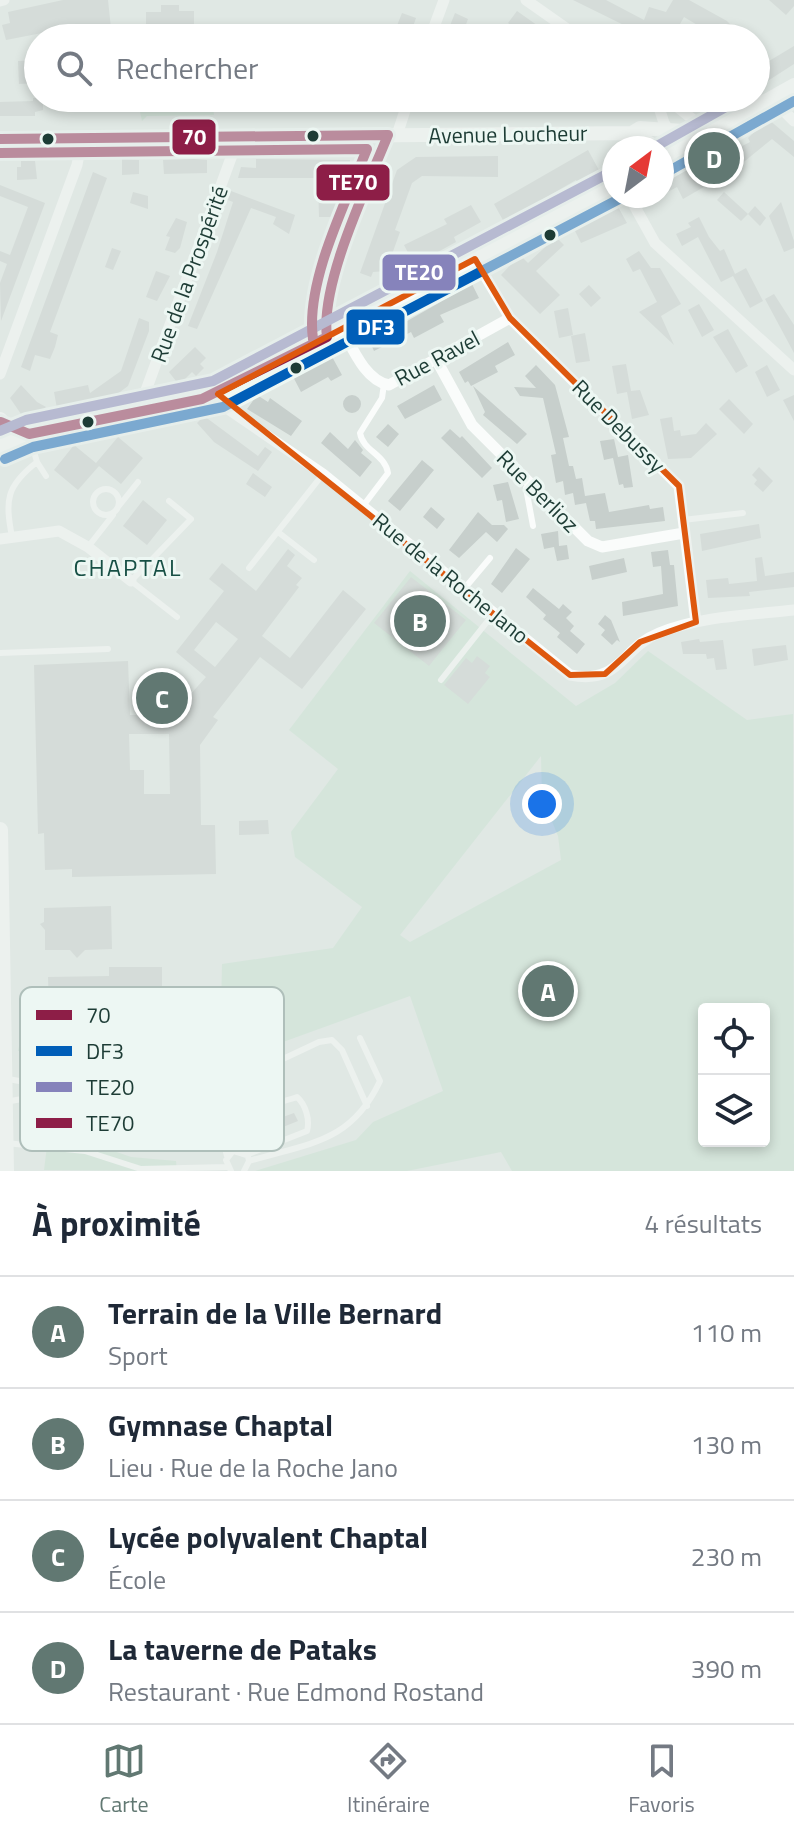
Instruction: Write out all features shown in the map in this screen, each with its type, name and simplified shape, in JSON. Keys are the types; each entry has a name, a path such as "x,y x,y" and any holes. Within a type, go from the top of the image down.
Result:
{"main road":[{"path":"0,421 0,446"},
{"path":"0,830 6,1171"}],"street":[{"path":"435,24 444,0"},
{"path":"526,0 560,24"},
{"path":"794,85 772,99 794,121"},
{"path":"327,337 322,329 327,299 403,112"},
{"path":"661,112 680,149"},
{"path":"684,112 710,133"},
{"path":"674,151 748,112"},
{"name":"Avenue Loucheur","path":"0,139 632,133 640,128 710,133"},
{"path":"632,133 636,136"},
{"name":"Rue de la Prospérité","path":"143,411 141,404 239,136"},
{"path":"0,374 77,165 82,138"},
{"path":"0,446 29,434 218,394 602,192"},
{"path":"636,208 655,243 794,370"},
{"name":"Rue Debussy","path":"475,259 510,318 679,486 696,622"},
{"name":"Rue Ravel","path":"342,329 363,365 389,385 510,318"},
{"name":"Rue Berlioz","path":"436,359 472,425 595,545 684,533"},
{"name":"Rue de la Roche Jano","path":"218,394 228,409 323,474 570,675 587,678 618,667 640,642 696,622 794,610"},
{"path":"0,421 29,434"},
{"path":"6,538 59,531 88,547 131,581"}],"lane":[{"path":"363,506 388,473 386,462 361,440 360,433 382,398 384,384"},
{"path":"29,434 37,462 46,476"},
{"path":"6,538 11,488 37,462"},
{"path":"249,568 323,474"},
{"path":"88,547 138,482"},
{"path":"530,483 526,488 533,526"},
{"path":"101,490 113,491 119,498 117,509 105,516 97,512 94,496 101,490"},
{"path":"169,501 191,519 131,581 177,617"},
{"path":"683,520 743,513"},
{"path":"278,532 314,560"},
{"path":"464,589 490,558"},
{"path":"441,680 494,613"},
{"path":"0,653 108,649"},
{"path":"284,1147 348,1127 367,1106 380,1081 360,1038"},
{"path":"284,1058 319,1042 332,1040 342,1050 367,1106"},
{"path":"5,1078 20,1083"},
{"path":"284,1102 297,1097 303,1102 309,1123 307,1131 284,1142"},
{"path":"5,1102 20,1098"},
{"path":"6,1143 20,1144"},
{"path":"85,1151 141,1169 229,1169 226,1151"},
{"path":"227,1156 235,1151"},
{"path":"238,1151 248,1158"},
{"path":"244,1171 248,1151"},
{"path":"248,1158 263,1151"},
{"path":"248,1158 271,1151"}],"highlighted area":[{"path":"475,259 510,318 679,486 696,622 640,642 605,674 570,675 218,394"}],"green space":[{"path":"140,112 214,112 214,115 147,116 142,121"},
{"path":"410,571 576,706 615,683 648,651 747,720 793,714 794,1171 512,1171 501,1152 407,1171 255,1171 356,1140 373,1122 443,1091 410,996 284,1042 284,987 222,987 222,964 333,948 362,907 295,857 291,832 338,769 289,730","holes":["541,756 542,797 558,836 561,860 410,942 400,935"]},
{"path":"46,1151 114,1151 131,1157 176,1161 177,1171 44,1170"}],"building":[{"path":"63,0 108,0 111,24 24,24 24,36 6,40 2,25 10,23 8,12"},
{"path":"573,0 606,0 644,20 649,7 666,12 673,0 689,0 730,24 696,24 684,17 680,24 622,24"},
{"path":"769,0 794,0 794,6 786,15"},
{"path":"161,5 179,5 179,11 194,11 194,24 146,24 146,12 161,12"},
{"path":"517,11 535,24 509,24"},
{"path":"402,13 416,18 414,24 398,24"},
{"path":"455,13 468,19 466,24 451,24"},
{"path":"794,46 794,64 770,79 770,61"},
{"path":"18,61 24,61 24,84 19,84"},
{"path":"24,101 24,112 35,112 35,116 0,116 0,102"},
{"path":"768,119 794,141 794,157 772,139 735,169 683,199 677,187 674,189 674,171 690,161 689,158 716,148 721,157 750,142 748,138"},
{"path":"588,150 600,172 578,184 576,180 504,222 494,204"},
{"path":"498,156 498,177 422,176 412,183 395,230 400,232 386,271 373,272 371,277 360,273 397,170 416,157"},
{"path":"122,159 139,160 139,174 122,175"},
{"path":"256,159 350,160 349,178 336,178 337,217 319,217 318,178 238,178 241,167 256,168"},
{"path":"163,160 207,160 207,173 164,174"},
{"path":"21,161 35,161 37,179 17,180 17,167 21,167"},
{"path":"93,172 107,178 50,332 58,335 55,347 50,359 35,355 30,371 21,367"},
{"path":"0,185 45,203 1,321 0,283 7,264 0,261 0,251 10,255 28,207 0,196"},
{"path":"231,191 295,215 289,234 273,224 276,217 251,208 197,329 188,326 233,202 228,200"},
{"path":"133,192 148,196 148,209 130,203"},
{"path":"724,192 748,214 741,221 717,200"},
{"path":"781,202 794,241 794,248 784,252 769,216"},
{"path":"471,205 481,222 454,237 456,242 436,253 438,257 416,268 404,245 447,224 444,219"},
{"path":"755,206 766,218 760,226 748,214"},
{"path":"604,208 619,208 627,223 581,243 572,225"},
{"path":"699,217 709,237 720,251 724,249 735,274 746,268 763,301 750,308 733,276 721,282 698,237 682,246 676,234 691,227 688,223"},
{"path":"176,218 187,222 180,248 175,253 165,250 170,237 166,236"},
{"path":"556,237 564,245 536,271 560,295 540,314 501,275 520,255 528,263"},
{"path":"112,248 121,251 113,270 105,267"},
{"path":"639,251 651,268 660,268 681,304 661,316 674,345 639,312 657,302 640,269 633,272 626,259"},
{"path":"156,271 170,276 157,301 146,297"},
{"path":"472,284 479,298 440,315 444,322 414,338 411,332 374,351 368,338 394,325 395,328"},
{"path":"589,285 601,298 591,307 579,294"},
{"path":"774,294 794,325 794,353 765,299"},
{"path":"699,304 714,330 702,337 688,310"},
{"path":"568,308 573,335 559,338 554,311"},
{"path":"139,318 149,322 149,331 128,386 101,406 58,414 54,392 88,385 90,393 121,371"},
{"path":"728,329 748,366 736,373 713,337"},
{"path":"585,333 590,361 576,363 571,336"},
{"path":"508,342 515,355 495,366 498,372 471,386 468,381 465,383 459,372"},
{"path":"195,347 206,358 200,364 204,368 196,376 192,372 179,385 169,372"},
{"path":"330,353 342,375 331,381 328,377 301,392 290,371"},
{"path":"626,364 631,391 640,390 649,415 632,419 627,392 617,394 612,366"},
{"path":"536,365 555,385 569,437 563,438 569,466 573,466 576,479 582,478 585,496 605,493 609,512 649,505 650,509 663,507 665,521 596,529 595,521 590,521 586,503 575,505 573,493 565,495 563,481 556,483 551,455 556,454 543,398 520,396 514,387 536,388 525,376"},
{"path":"767,365 780,390 767,397 755,372"},
{"path":"21,385 46,407 34,417 21,414 10,398"},
{"path":"434,385 442,400 405,419 397,406"},
{"path":"473,386 527,434 517,444 483,415 485,412"},
{"path":"257,395 268,402 270,398 302,421 291,436 247,409"},
{"path":"348,395 356,395 361,404 359,411 348,413 343,408 343,400"},
{"path":"794,395 794,421 783,400"},
{"path":"729,399 753,424 744,434 719,409"},
{"path":"204,416 258,456 265,447 272,452 258,471 214,442 197,423"},
{"path":"672,417 674,431 680,430 681,436 696,434 706,423 717,434 691,458 668,459 660,419"},
{"path":"388,424 399,434 388,447 376,437"},
{"path":"450,429 460,438 462,436 492,468 482,478 441,438"},
{"path":"330,432 348,449 355,440 363,450 361,453 372,462 360,477 321,443"},
{"path":"118,437 143,458 121,484 99,466 78,490 54,470 74,445 96,463"},
{"path":"614,439 618,457 628,455 633,487 619,485 613,458 604,460 600,441"},
{"path":"422,460 434,470 400,511 388,501"},
{"path":"759,467 773,481 763,492 754,484 757,480 752,475"},
{"path":"253,473 272,487 265,497 246,484"},
{"path":"508,482 519,519 506,522 502,500 497,501 493,485"},
{"path":"143,500 167,520 147,545 123,526"},
{"path":"431,507 445,519 437,529 423,517"},
{"path":"478,512 492,525 504,525 508,529 497,542 486,532 459,558 449,550"},
{"path":"759,524 761,538 702,551 700,534"},
{"path":"558,531 559,546 567,545 569,559 557,561 554,547 544,549 541,534"},
{"path":"516,548 530,559 502,593 491,584"},
{"path":"288,549 295,555 287,566 302,578 296,585 299,587 262,636 290,658 343,590 366,609 302,689 260,657 213,717 218,720 200,745 201,825 215,825 216,874 72,877 72,869 45,870 44,833 38,834 34,665 128,661 130,715 172,715 206,677 176,652 224,591 209,579 222,563 256,591","holes":["216,622 238,639 215,667 194,650","129,734 169,734 170,794 144,794 144,770 130,770"]},
{"path":"668,550 670,565 674,565 678,606 623,616 622,602 663,594 661,566 653,567 651,552"},
{"path":"762,557 765,576 794,572 794,587 749,592 750,596 708,598 706,580 728,578 729,584 757,581 755,558"},
{"path":"624,558 627,572 592,580 589,566"},
{"path":"411,577 466,620 429,666 374,623"},
{"path":"533,588 559,609 563,604 572,612 566,618 574,626 570,631 585,644 577,654 557,637 560,633 543,619 546,615 526,597"},
{"path":"605,615 611,620 620,642 617,640 612,645 601,635 605,630 598,624"},
{"path":"699,639 700,642 723,640 727,669 716,670 714,658 707,659 706,654 683,654 681,642"},
{"path":"786,645 788,660 754,666 752,649"},
{"path":"477,656 490,666 485,673 490,677 468,704 444,685 466,658 472,663"},
{"path":"268,820 269,834 239,835 239,821"},
{"path":"111,906 112,949 85,950 77,958 70,950 45,950 45,930 40,924 44,922 44,908"},
{"path":"109,967 162,967 162,987 48,987 48,977 109,976"},
{"path":"294,1113 298,1121 284,1127 284,1117"}],"transit line":[{"name":"DF3","path":"674,168 794,101"},
{"name":"TE20","path":"674,136 717,112"},
{"name":"70","path":"0,139 388,135"},
{"name":"70","path":"327,337 327,315 338,263 388,135"},
{"name":"TE70","path":"0,153 367,149 321,268 312,317 313,339"},
{"name":"TE20","path":"0,431 26,420 213,381 602,177"},
{"name":"DF3","path":"5,459 33,447 223,407 602,208"},
{"name":"70","path":"1,422 29,434 202,399 327,337"}],"place":[{"name":"La taverne de Pataks","path":"714,158"},
{"name":"Gymnase Chaptal","path":"420,621"},
{"name":"Lycée polyvalent Chaptal","path":"162,698"},
{"name":"Terrain de la Ville Bernard","path":"548,991"}],"district":[{"name":"CHAPTAL","path":"128,567"}]}
